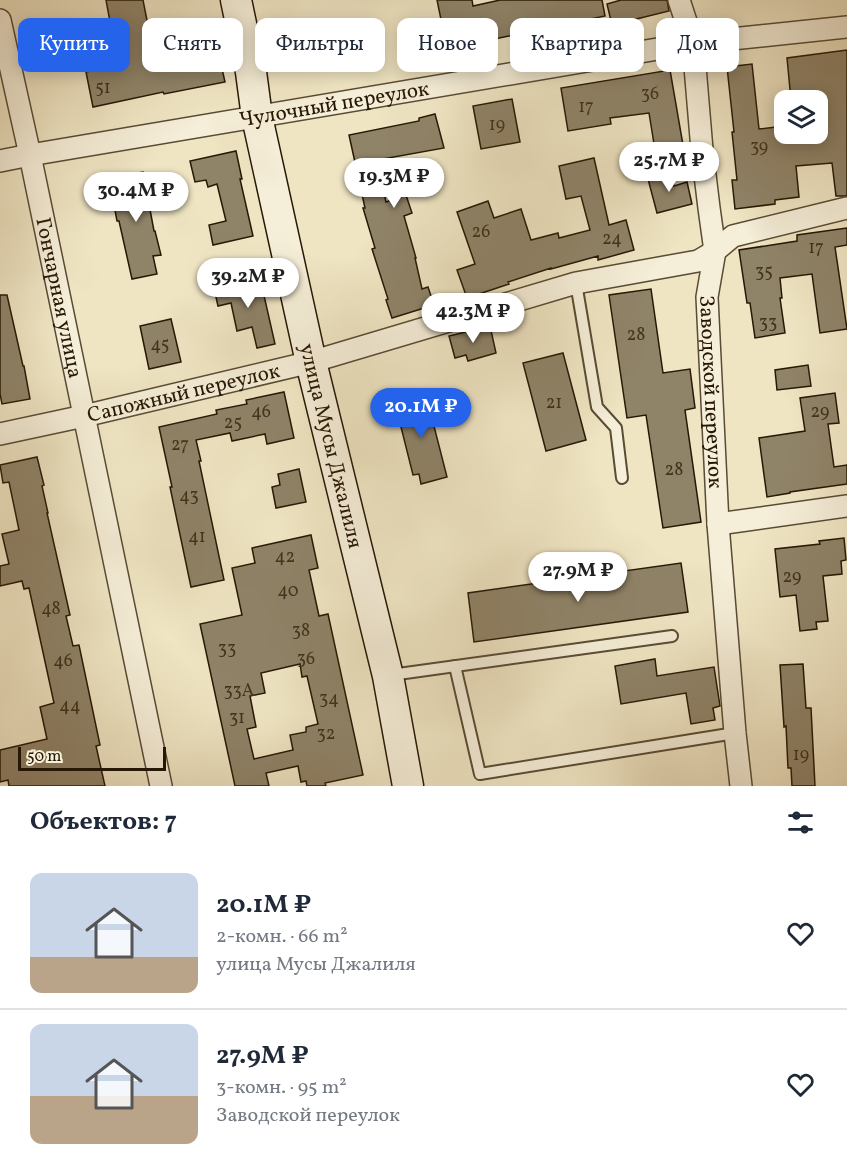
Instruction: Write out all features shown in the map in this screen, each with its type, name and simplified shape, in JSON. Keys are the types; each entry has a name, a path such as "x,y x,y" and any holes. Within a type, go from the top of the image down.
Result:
{"street":[{"name":"улица Мусы Джалиля","path":"236,0 251,72 257,117 311,362 388,676 408,786"},
{"path":"679,0 685,18"},
{"name":"Гончарная улица","path":"0,20 161,786"},
{"name":"Чулочный переулок","path":"739,38 847,27"},
{"name":"Чулочный переулок","path":"0,161 656,49"},
{"path":"695,72 709,208 707,256"},
{"name":"Сапожный переулок","path":"0,434 311,362 576,282 707,256 733,236 847,208"},
{"name":"Заводской переулок","path":"707,256 718,524 741,786"},
{"path":"718,524 847,506"}],"lane":[{"path":"576,282 597,407 616,428 622,478"},
{"path":"388,676 672,636"},
{"path":"455,666 480,774 735,733"}],"building":[{"path":"106,0 143,0 147,18 142,18 142,72 223,72 225,82 93,107 86,72 130,72 130,18 109,18"},
{"path":"437,0 472,0 473,6 500,0 602,0 605,16 510,18 510,36 498,38 498,18 441,18"},
{"path":"621,0 667,0 669,11 640,18 610,18 607,4"},
{"path":"847,50 847,196 836,196 832,163 796,166 799,197 775,200 775,204 735,209 732,180 737,180 728,72 739,72 739,66 752,64 759,129 774,127 774,144 828,144 828,90 790,90 787,58"},
{"path":"658,72 670,72 683,145 655,150 649,113 610,118 611,124 568,131 561,88"},
{"path":"512,99 520,142 481,149 473,106"},
{"path":"435,114 444,148 377,160 386,202 406,195 412,213 404,216 422,289 428,287 434,305 392,318 372,249 375,248 363,208 365,208 349,135 419,121 419,118"},
{"path":"236,151 253,236 213,245 209,225 226,221 217,184 208,187 206,180 195,182 190,161"},
{"path":"594,158 609,225 626,220 634,250 598,260 598,256 551,268 467,298 457,270 475,264 457,212 488,201 494,218 521,209 531,240 558,233 559,238 590,230 581,196 566,199 559,166"},
{"path":"143,172 161,255 153,256 157,274 132,279 109,178"},
{"path":"671,173 674,186 687,182 692,204 657,213 648,179"},
{"path":"847,228 847,245 835,247 847,329 820,333 812,274 780,278 782,298 780,298 785,333 755,338 739,250 797,241 797,235"},
{"path":"260,278 275,344 257,348 252,327 237,331 231,303 218,306 214,288"},
{"path":"651,289 663,373 690,369 695,408 685,410 701,522 663,528 646,415 627,418 609,295"},
{"path":"0,295 7,295 30,399 2,404 0,394"},
{"path":"171,319 181,362 149,369 140,326"},
{"path":"490,326 496,353 468,361 466,355 455,358 449,336"},
{"path":"563,353 586,440 546,451 523,363"},
{"path":"808,365 811,386 777,390 775,370"},
{"path":"284,392 294,438 267,444 265,434 232,441 230,433 196,440 224,580 191,587 159,427 217,414 216,410 247,404 246,400"},
{"path":"835,393 839,423 828,424 834,467 847,465 847,484 767,497 759,438 805,431 800,398"},
{"path":"426,395 447,477 421,484 419,474 413,475 395,403"},
{"path":"37,457 70,615 66,616 73,646 79,645 100,745 96,746 105,786 9,786 8,780 0,782 0,750 47,739 40,707 54,703 29,588 24,589 22,581 0,586 0,566 9,564 2,534 19,530 9,482 3,483 0,465"},
{"path":"299,469 306,502 276,508 272,487 280,485 278,474"},
{"path":"311,535 318,568 309,570 319,616 328,614 363,775 325,783 326,786 307,786 306,781 301,782 298,766 266,773 269,786 235,786 200,624 242,615 232,568 255,563 252,548","holes":["300,664 302,677 307,676 318,724 306,727 306,732 290,735 293,750 254,759 247,729 256,727 250,696 265,693 261,673"]},
{"path":"844,538 846,560 841,561 842,574 823,576 828,621 816,622 817,629 800,631 796,595 780,597 775,549 820,544 819,541"},
{"path":"681,563 688,612 474,642 468,593"},
{"path":"655,659 657,676 714,667 720,706 713,708 715,720 691,724 686,693 621,704 615,666"},
{"path":"803,664 806,708 811,708 815,786 792,786 791,768 788,768 780,665"}]}
